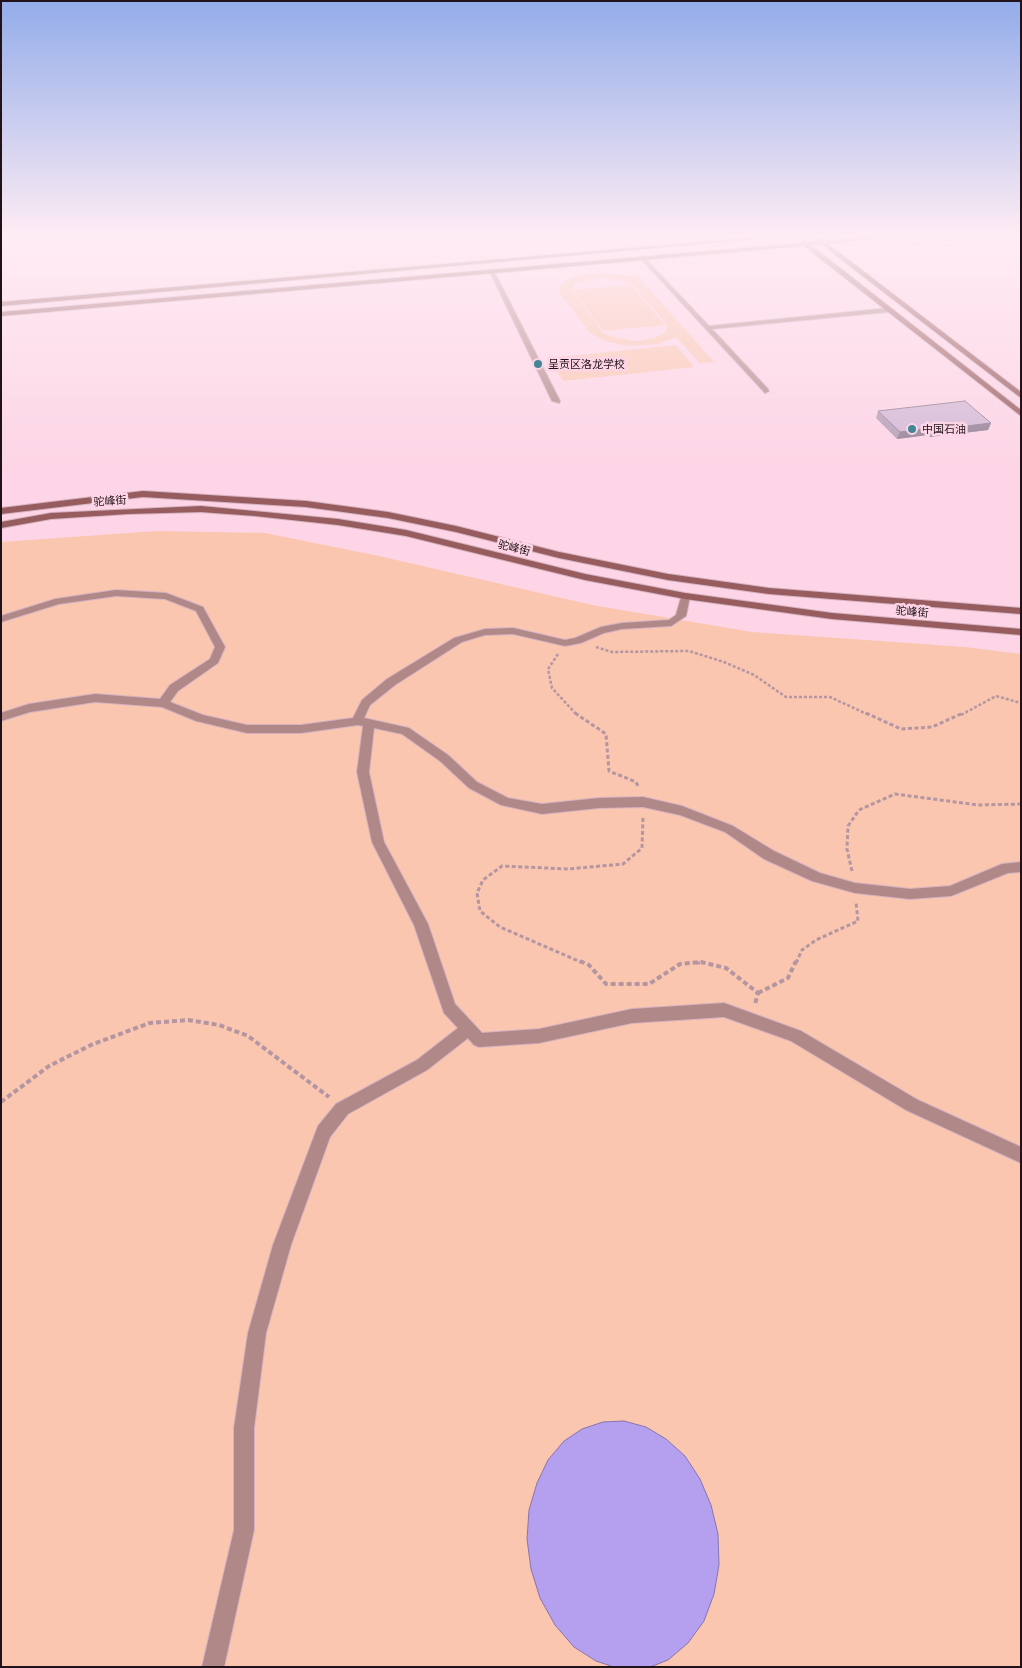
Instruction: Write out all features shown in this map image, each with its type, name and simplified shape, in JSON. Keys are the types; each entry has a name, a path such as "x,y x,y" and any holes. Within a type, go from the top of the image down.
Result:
{"main road":[{"path":"895,315 1021,414"},
{"path":"916,315 1021,396"},
{"name":"驼峰街","path":"1,511 143,494 306,504 388,515 456,529 559,555 677,578 827,597 1021,611"},
{"name":"驼峰街","path":"1,525 52,516 128,510 201,509 255,513 338,522 406,533 585,577 685,596 832,616 1021,632"}],"street":[{"path":"513,315 556,401"},
{"path":"696,315 764,390"},
{"path":"708,328 840,315"},
{"path":"1,619 58,601 116,593 166,596 200,609 220,647 214,661 174,688 163,703"},
{"path":"685,596 681,616 671,622 615,627 601,630 577,641 565,643 513,631 485,632 458,640 390,682 366,703 363,722 363,772 378,842 421,924 449,1008 479,1040 539,1036 632,1016 724,1010 796,1036 912,1105 1021,1155"},
{"path":"1,717 29,708 95,698 163,703 200,718 247,729 301,729 363,722 405,731 444,758 473,785 505,802 542,809 599,803 643,802 682,811 728,829 777,859 817,877 855,888 910,894 951,891 1007,868 1021,867"},
{"path":"213,1667 244,1530 244,1428 257,1333 282,1245 324,1132 342,1109 422,1065 468,1028"}],"path":[{"path":"577,641 612,652 689,651 724,662 754,675 786,696 830,697 901,729 932,727 996,696 1021,703"},
{"path":"565,643 548,669 552,688 575,713 606,734 609,771 636,782 643,796 642,848 623,864 568,869 502,866 483,880 477,893 480,911 500,927 590,965 606,984 649,984 680,964 701,962 726,968 758,993"},
{"path":"751,1020 758,993 788,978 802,950 816,940 858,921 855,888 847,850 848,826 859,810 895,794 978,804 1021,804"},
{"path":"1,1102 49,1066 93,1044 150,1023 188,1020 219,1025 248,1036 320,1089 342,1109"}],"shaded area":[{"path":"576,315 590,315 603,333 635,341 654,338 665,333 666,324 658,315 672,315 714,362 700,363 676,337 658,344 628,346 605,341 590,333"},
{"path":"591,315 656,315 665,325 603,331"},
{"path":"676,345 694,367 563,381 549,358"},
{"path":"157,531 265,533 379,556 592,605 752,632 965,647 1021,654 1021,1667 1,1667 1,542"},
{"path":"624,1421 646,1427 666,1439 685,1456 700,1479 711,1505 718,1534 719,1565 714,1594 704,1621 688,1643 668,1660 650,1667 614,1667 596,1661 574,1647 555,1625 540,1598 531,1569 527,1539 529,1510 537,1483 548,1460 564,1441 582,1429 603,1422"}],"building":[{"path":"965,401 991,423 900,432 878,411"}],"place":[{"name":"呈贡区洛龙学校","path":"538,364"},
{"name":"中国石油","path":"912,429"}]}
